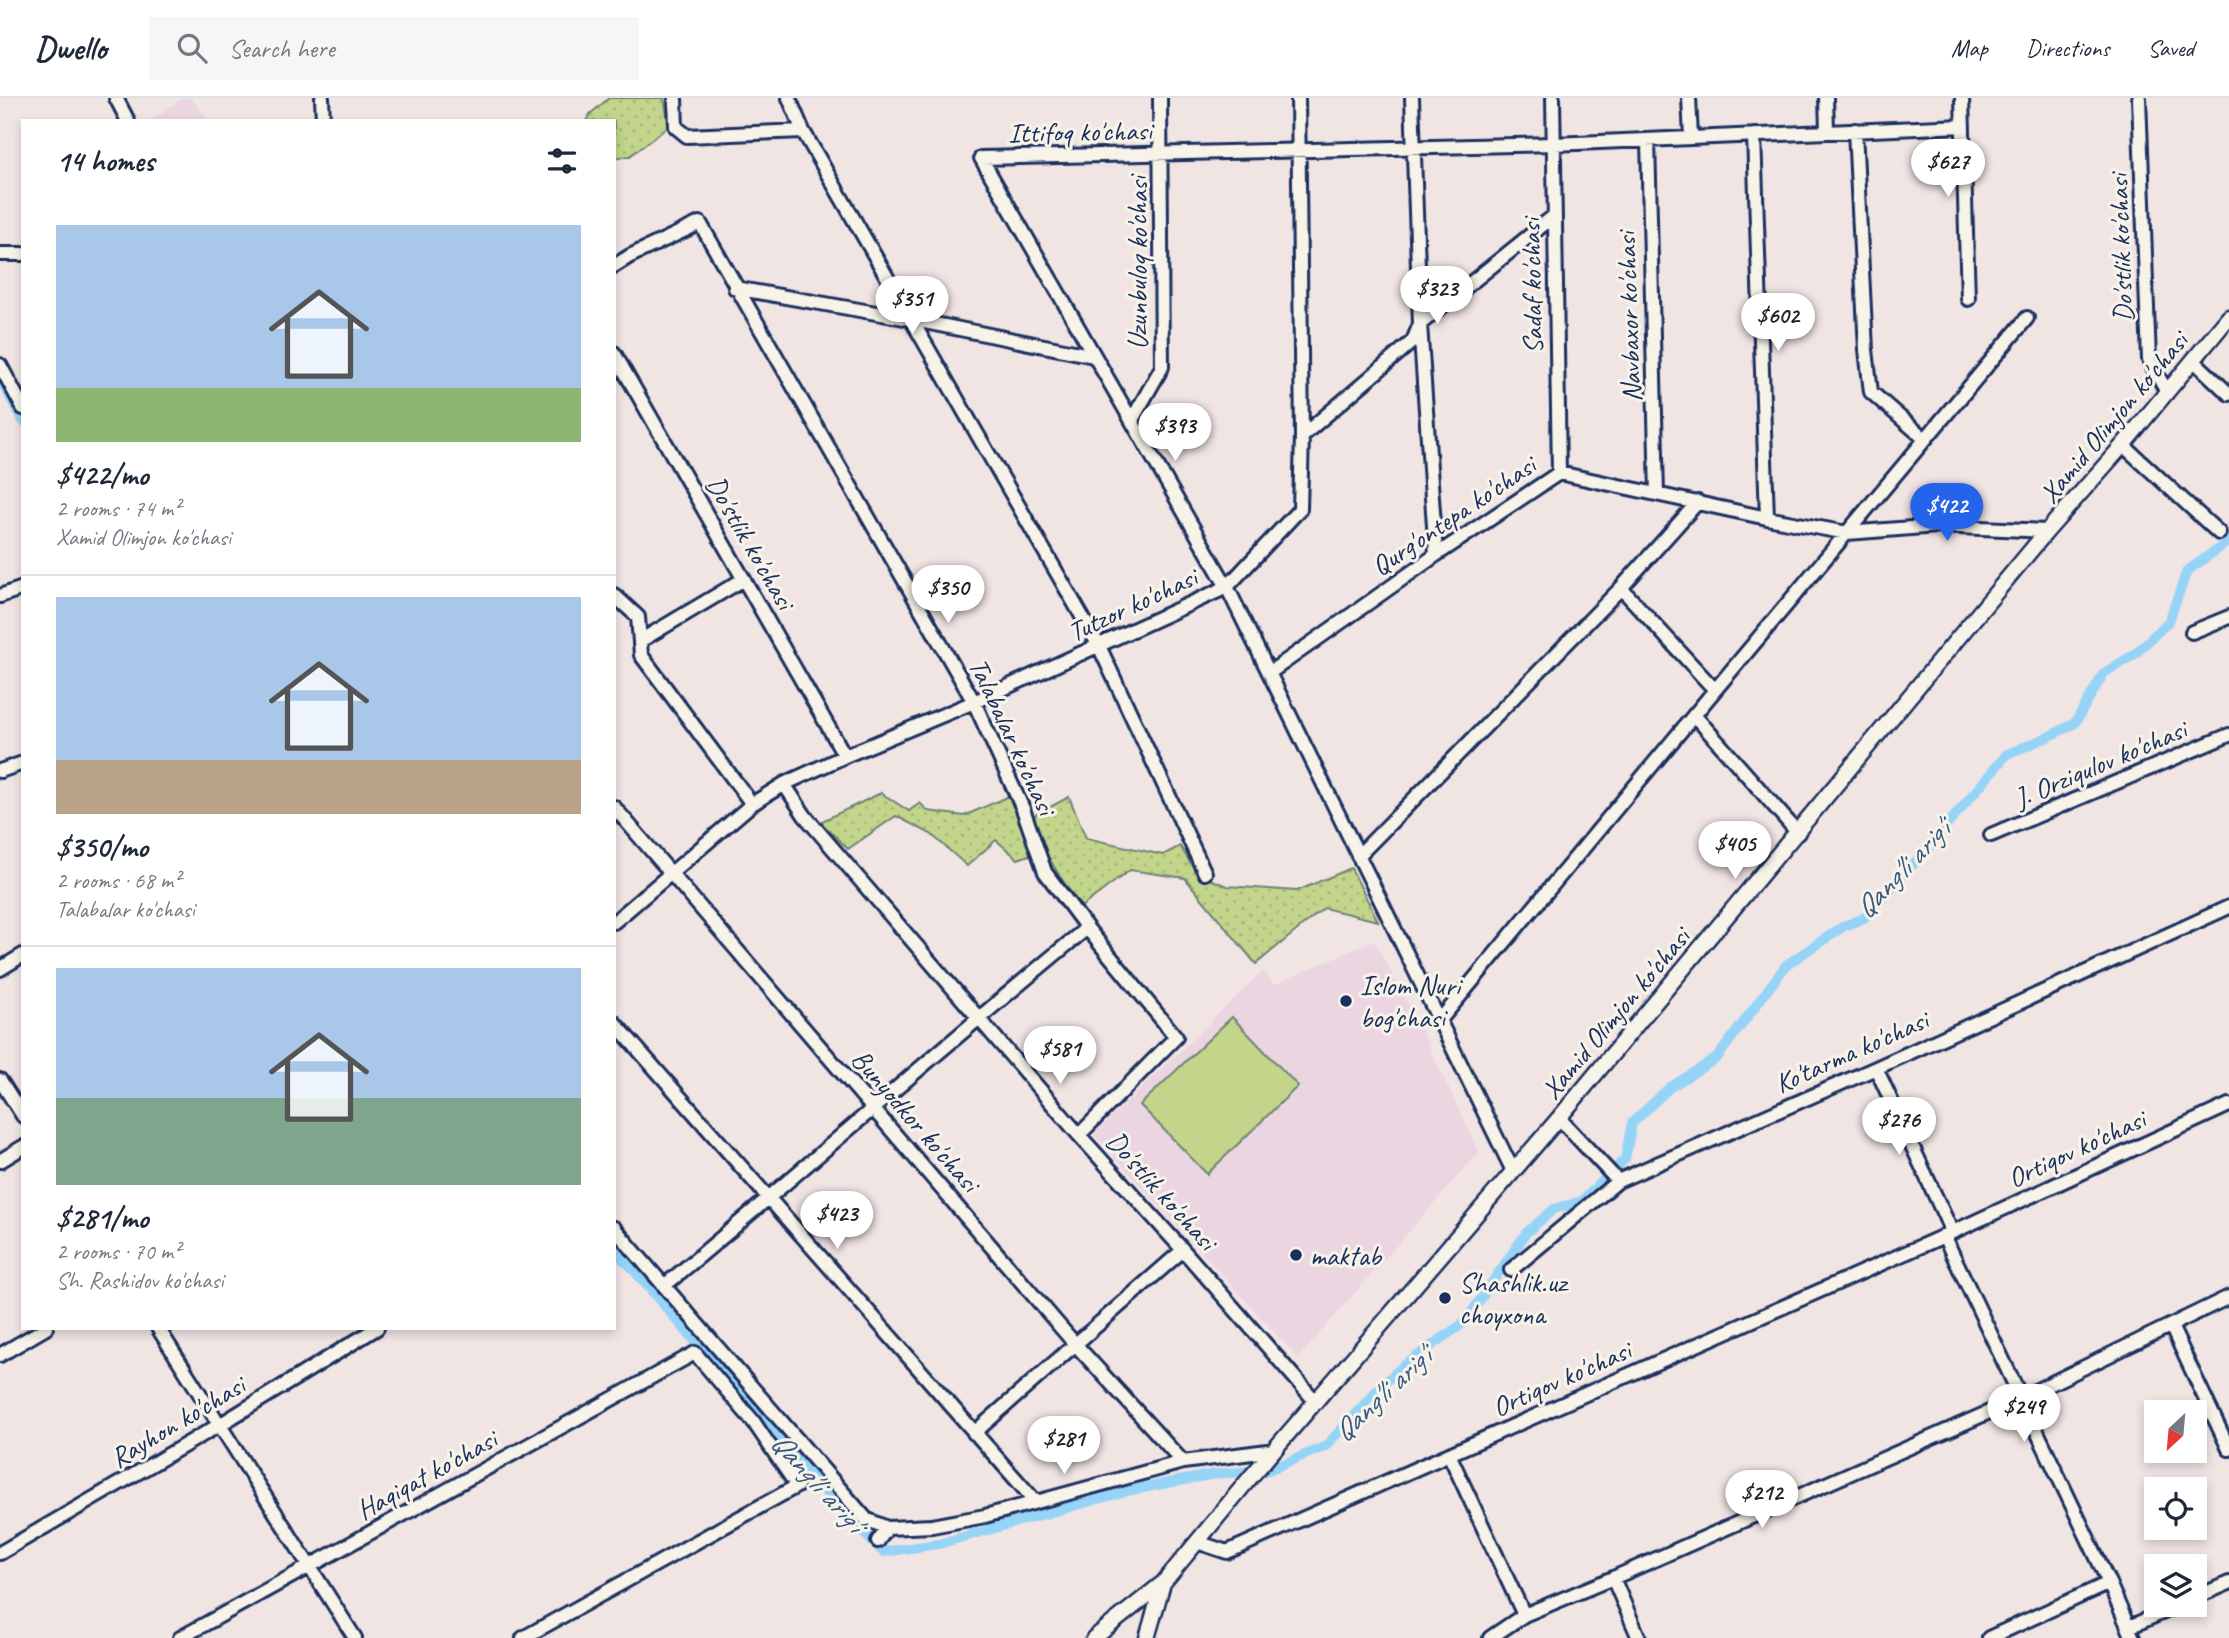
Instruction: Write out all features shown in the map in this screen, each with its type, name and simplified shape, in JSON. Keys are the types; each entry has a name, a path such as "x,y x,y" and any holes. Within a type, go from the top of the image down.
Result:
{"main road":[{"name":"Xamid Olimjon ko'chasi","path":"1197,1542 1559,1118 2047,531 2123,445 2229,317"},
{"path":"1094,1638 1163,1583 1197,1542"},
{"path":"1147,1638 1163,1583"}],"street":[{"path":"116,98 127,119"},
{"path":"322,98 323,119"},
{"path":"675,98 676,127 687,136 803,131"},
{"path":"789,98 803,131 1100,646 1205,873"},
{"name":"Uzunbuloq ko'chasi","path":"1132,420 1162,367 1160,98"},
{"name":"Tutzor ko'chasi","path":"616,920 752,804 785,784 1100,646 1227,587 1300,509 1302,436 1298,98"},
{"path":"1412,98 1420,324 1436,555"},
{"name":"Sadaf ko'chasi","path":"1553,98 1559,473"},
{"path":"1689,98 1691,137"},
{"path":"1826,98 1827,130"},
{"path":"1962,98 1968,299"},
{"name":"Do'stlik ko'chasi","path":"2139,98 2149,360 2167,392"},
{"name":"Ittifoq ko'chasi","path":"1094,356 981,158 1554,144 1963,126"},
{"path":"1855,130 1866,350 1871,392 1925,439"},
{"path":"1754,135 1768,518"},
{"name":"Navbaxor ko'chasi","path":"1648,140 1657,494"},
{"path":"1302,436 1413,341 1420,324 1554,216"},
{"name":"Talabalar ko'chasi","path":"616,265 700,223 974,702 1023,809 1045,872 1176,1037 1079,1135"},
{"path":"0,254 21,254"},
{"path":"735,288 911,319 1094,356 1227,587 1513,1171"},
{"path":"1440,1020 2027,318"},
{"name":"Do'stlik ko'chasi","path":"616,356 845,756"},
{"path":"2193,360 2229,394"},
{"path":"0,365 21,404"},
{"path":"2123,445 2219,533"},
{"name":"Qurg'ontepa ko'chasi","path":"1269,673 1436,555 1559,473 1847,533 1937,526 2047,531"},
{"path":"1358,856 1621,588 1698,502"},
{"path":"640,641 744,579"},
{"path":"1621,588 1715,690"},
{"path":"0,596 21,589"},
{"path":"616,597 638,617 641,655 752,804"},
{"path":"2192,632 2229,617"},
{"path":"1694,715 1798,833"},
{"name":"J. Orziqulov ko'chasi","path":"1991,835 2229,735"},
{"path":"0,771 21,764"},
{"name":"Do'stlik ko'chasi","path":"785,784 805,817 1079,1135 1316,1402"},
{"name":"Bunyodkor ko'chasi","path":"616,809 1075,1344 1183,1462"},
{"name":"Ko'tarma ko'chasi","path":"1511,1270 1613,1175 1876,1068 2229,907"},
{"path":"664,1286 1087,928"},
{"path":"0,969 21,956"},
{"path":"616,1024 1035,1501"},
{"path":"1876,1068 2021,1398 2131,1633 2159,1617"},
{"path":"0,1080 21,1113"},
{"name":"Ortiqov ko'chasi","path":"1197,1542 1227,1552 1948,1234 2229,1105"},
{"path":"1559,1118 1613,1175"},
{"path":"0,1161 21,1148"},
{"path":"616,1230 866,1519 887,1528 932,1526 985,1516 1183,1462 1275,1450"},
{"path":"974,1433 1183,1250"},
{"path":"1490,1638 1524,1615 2021,1398 2229,1297"},
{"path":"2171,1326 2229,1449"},
{"path":"0,1355 43,1330"},
{"path":"159,1330 355,1638"},
{"name":"Rayhon ko'chasi","path":"0,1553 221,1424 374,1330"},
{"name":"Haqiqat ko'chasi","path":"180,1638 695,1353 753,1421 797,1486 523,1638"},
{"path":"1449,1454 1524,1615"},
{"path":"877,1541 887,1528"},
{"path":"1613,1578 1639,1638"},
{"path":"1995,1637 2109,1583"},
{"path":"2207,1592 2229,1583"}],"shaded area":[{"path":"182,98 191,98 207,119 154,119"},
{"name":"maktab","path":"1374,940 1415,1017 1479,1152 1298,1358 1094,1134 1263,971 1274,985"}],"green space":[{"path":"609,98 664,98 669,126 630,156 616,158 616,119 588,119"},
{"path":"881,793 909,811 920,803 928,811 964,816 1011,795 1019,809 1032,854 1018,859 996,840 967,866 931,834 896,816 848,849 820,822"},
{"path":"1069,797 1086,838 1163,855 1180,846 1197,874 1227,886 1297,891 1351,868 1378,921 1324,908 1256,964 1185,878 1130,870 1081,907 1052,864 1031,817"},
{"path":"1232,1017 1298,1086 1207,1174 1140,1105"}],"waterway":[{"name":"Qang'li arig'i","path":"0,378 21,417"},
{"name":"Qang'li arig'i","path":"616,1252 846,1516 883,1552 938,1544 1127,1491 1215,1474 1269,1470 1326,1446 1403,1366 1465,1322 1526,1233 1554,1209 1582,1201 1625,1159 1632,1123 1669,1088 1717,1058 1786,965 1844,926 1864,918 2007,754 2075,723 2104,673 2135,654 2169,621 2187,571 2229,541"}],"place":[{"name":"Islom Nuri bog'chasi","path":"1346,1001"},
{"name":"maktab","path":"1296,1255"},
{"name":"Shashlik.uz choyxona","path":"1445,1298"}]}
